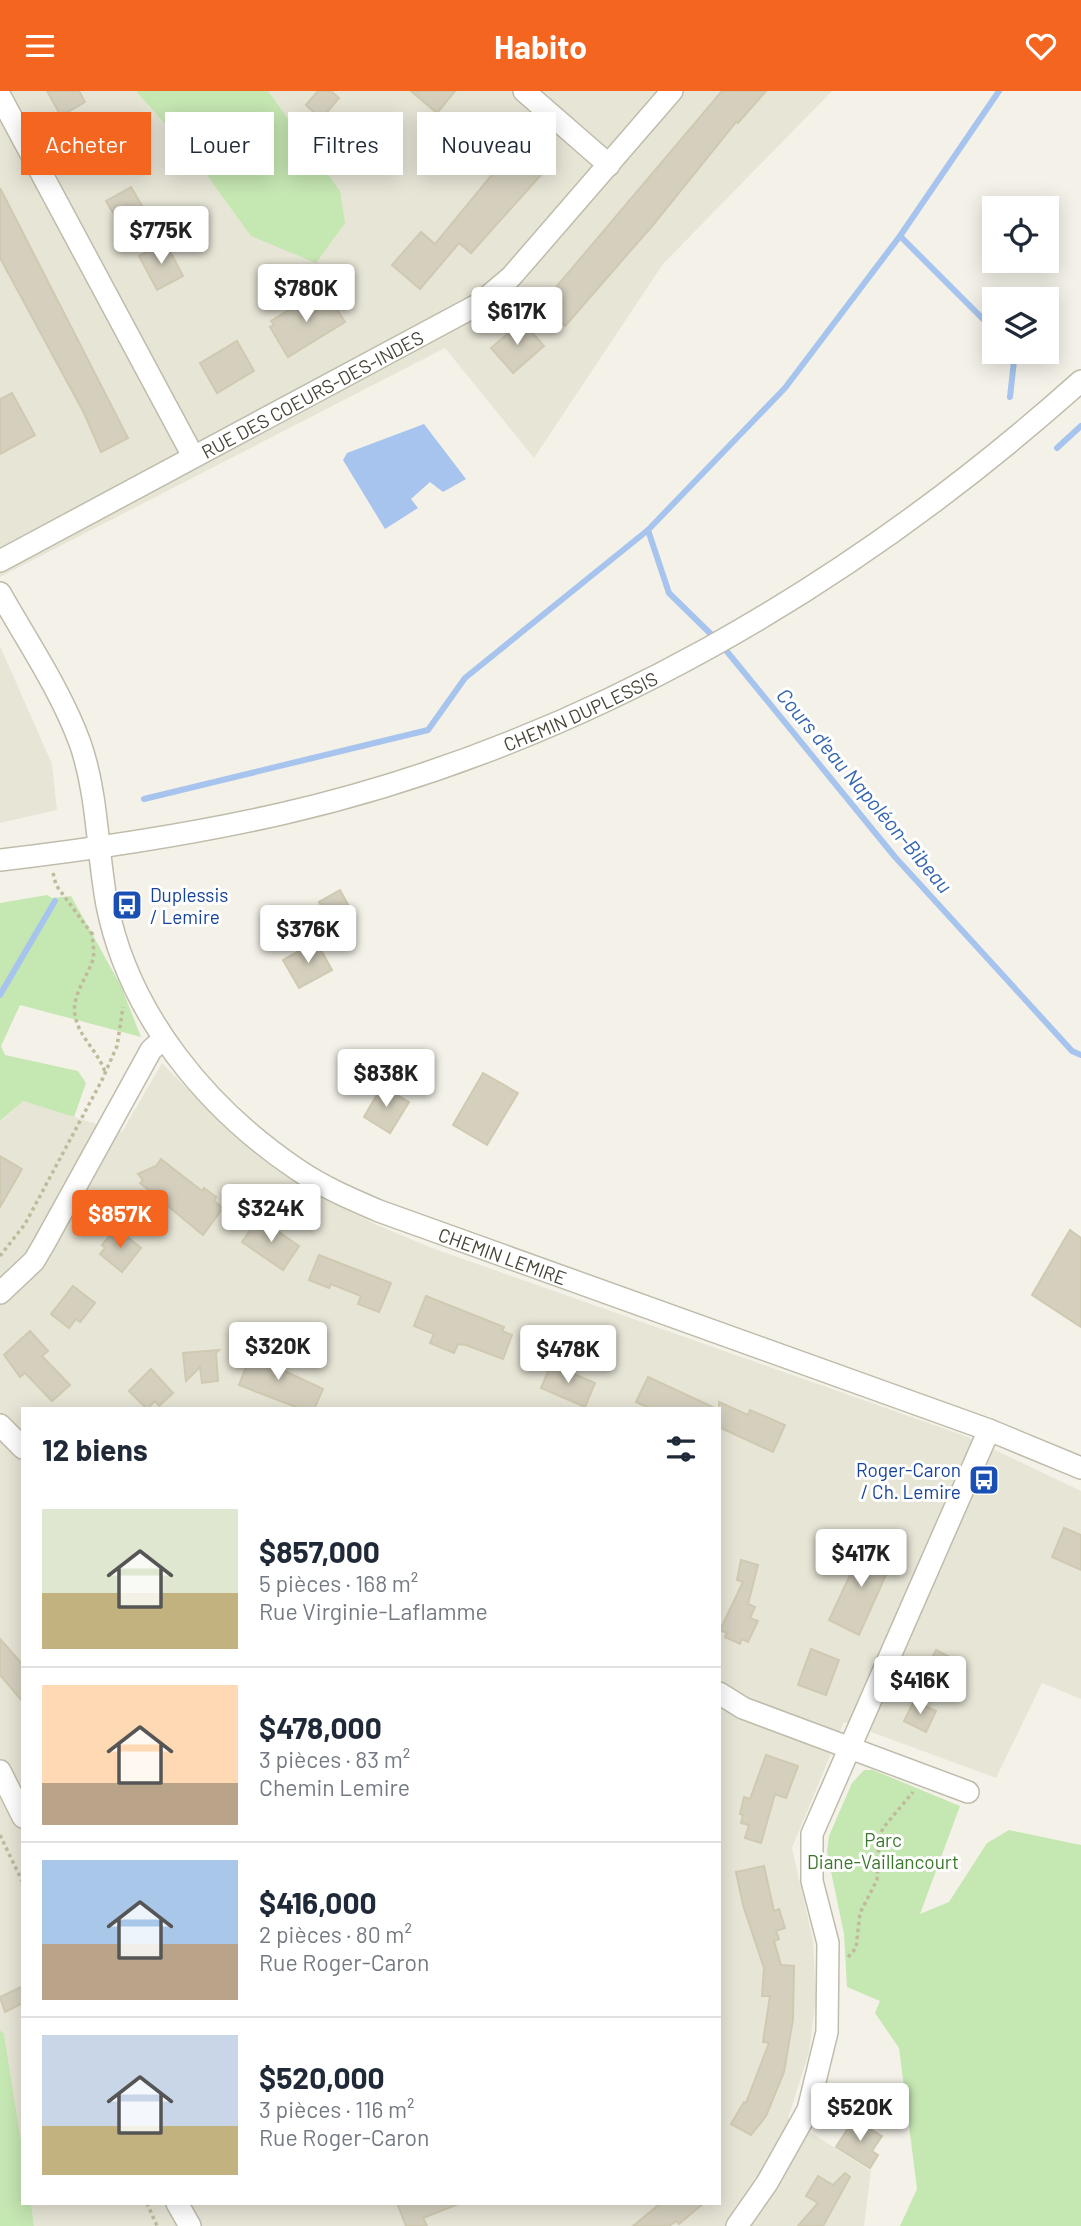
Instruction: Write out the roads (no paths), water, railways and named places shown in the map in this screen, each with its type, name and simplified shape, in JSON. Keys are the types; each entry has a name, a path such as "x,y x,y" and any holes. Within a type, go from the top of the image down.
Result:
{"street":[{"path":"524,91 609,165"},
{"name":"RUE DES COEURS-DES-INDES","path":"0,561 479,305 512,277 672,91"},
{"path":"0,96 193,456"},
{"name":"CHEMIN DUPLESSIS","path":"0,860 99,848 283,814 395,781 494,747 669,671 793,600 904,526 972,473 1081,380"},
{"name":"CHEMIN LEMIRE","path":"0,593 79,741 86,763 108,907 122,952 163,1039 199,1085 233,1119 300,1172 330,1189 475,1247 989,1430 1081,1468"},
{"path":"0,1293 39,1252 151,1050 163,1039"},
{"path":"0,1425 21,1446"},
{"path":"737,2226 767,2183 808,2110 827,2032 828,1943 812,1881 812,1834 989,1430"},
{"path":"721,1694 743,1708 968,1792"},
{"path":"0,1771 21,1813"},
{"path":"184,2205 190,2226"}],"water":[{"path":"424,424 466,479 443,492 430,482 411,499 418,508 385,529 343,460 347,453"}],"waterway":[{"path":"144,799 428,730 465,678 648,530 785,388 900,236 999,91"},
{"path":"900,236 982,318"},
{"path":"1010,397 1014,364"},
{"path":"1057,448 1081,426"},
{"name":"Cours d'eau Napoléon-Bibeau","path":"648,530 669,593 720,643 895,857 1072,1051 1081,1055"},
{"path":"0,995 55,901"}],"place":[{"name":"Duplessis / Lemire","path":"127,905"},
{"name":"Roger-Caron / Ch. Lemire","path":"984,1480"}],"park label":[{"name":"Parc Diane-Vaillancourt","path":"883,1850"}]}
